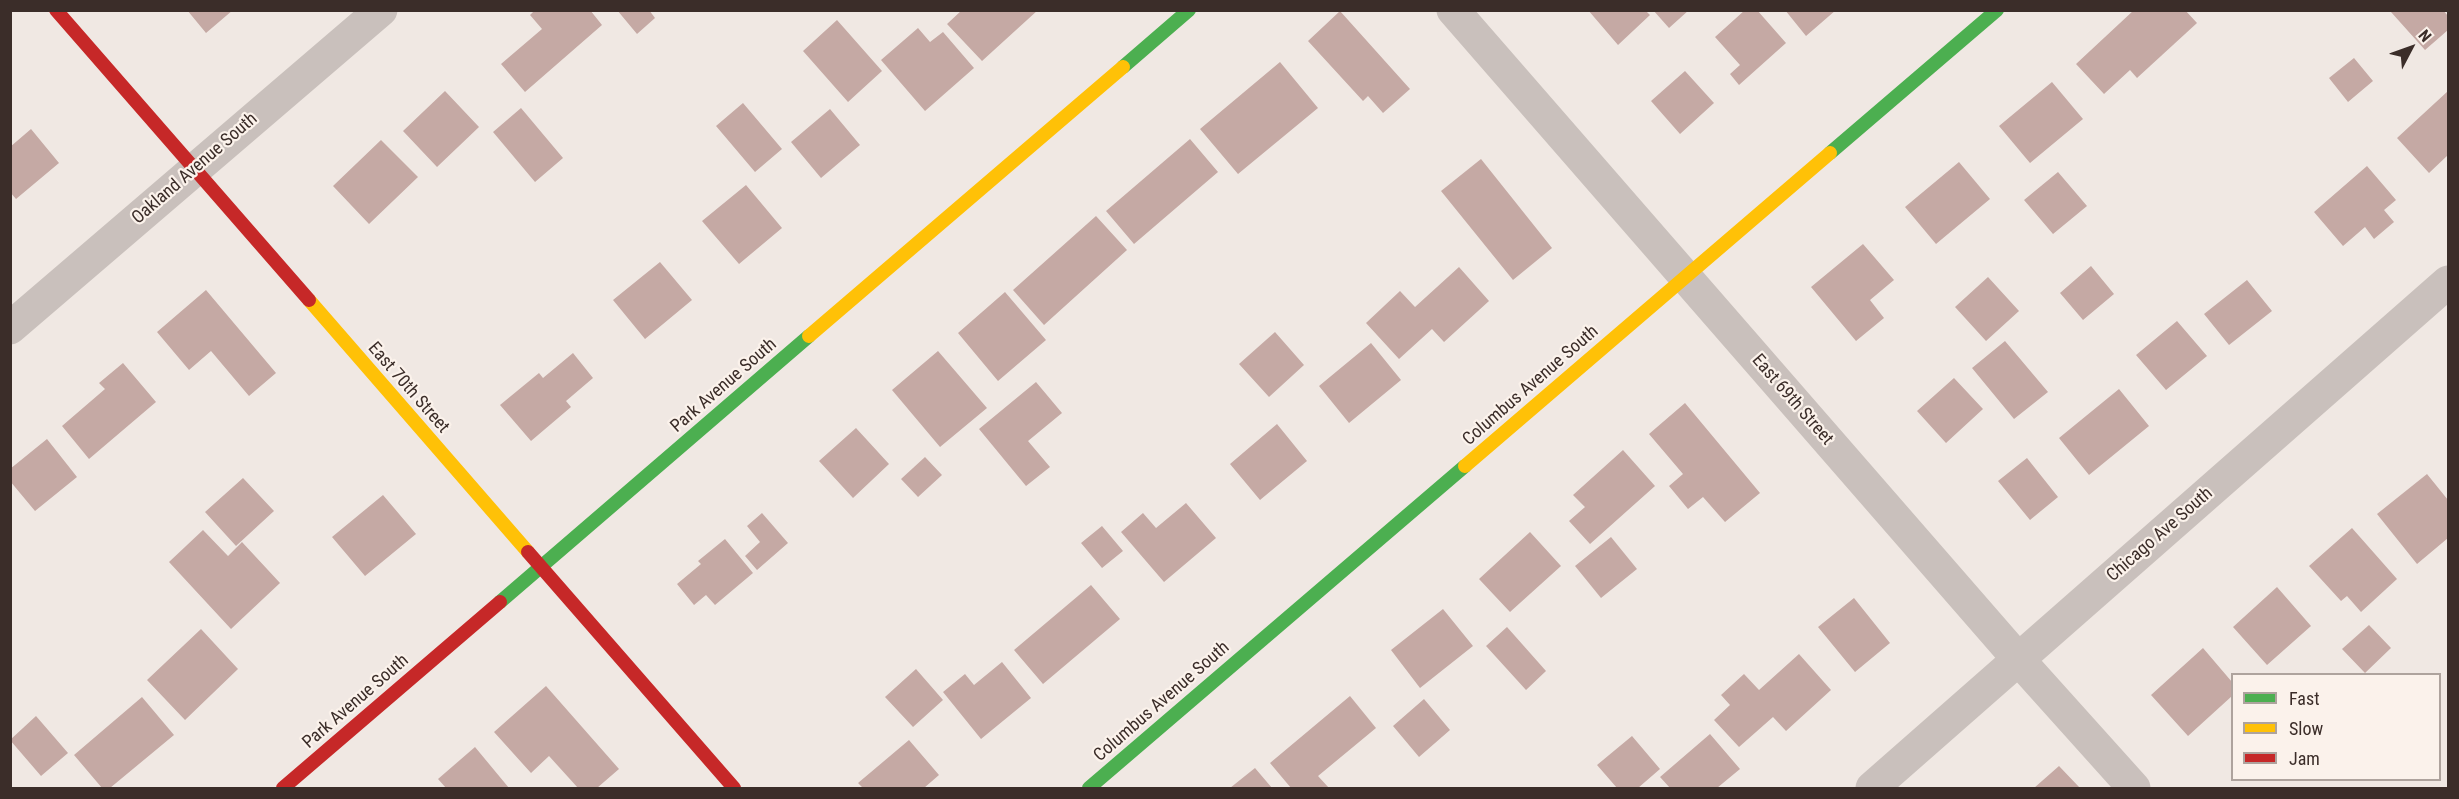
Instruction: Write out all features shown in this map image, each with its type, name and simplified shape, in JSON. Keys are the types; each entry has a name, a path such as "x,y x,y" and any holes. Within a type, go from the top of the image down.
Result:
{"street":[{"name":"East 70th Street","path":"56,10 734,789"},
{"name":"Oakland Avenue South","path":"10,328 381,10"},
{"name":"Park Avenue South","path":"283,789 1189,10"},
{"name":"East 69th Street","path":"1453,10 2134,789"},
{"name":"Columbus Avenue South","path":"1089,789 1997,10"},
{"name":"Chicago Ave South","path":"1872,789 2448,282"}],"building":[{"path":"187,10 233,10 206,33"},
{"path":"535,10 590,10 602,25 525,92 501,64 542,29 530,15"},
{"path":"617,10 649,10 655,18 637,34"},
{"path":"962,10 1038,10 982,61 947,24"},
{"path":"1588,10 1645,10 1650,15 1618,45"},
{"path":"1653,10 1689,10 1669,28"},
{"path":"1745,10 1757,10 1786,43 1739,85 1730,74 1740,65 1715,37"},
{"path":"1785,10 1836,10 1806,36"},
{"path":"2134,10 2185,10 2197,23 2137,78 2130,70 2104,94 2076,64"},
{"path":"2393,10 2443,10 2448,16 2448,30 2425,50 2391,12"},
{"path":"1340,11 1410,89 1383,113 1368,96 1363,101 1308,41"},
{"path":"837,20 882,71 848,102 803,51"},
{"path":"918,28 930,42 943,32 974,68 925,111 881,60"},
{"path":"2354,58 2373,81 2348,102 2329,78"},
{"path":"1280,62 1318,108 1238,174 1200,129"},
{"path":"1685,71 1714,103 1680,134 1651,101"},
{"path":"2052,82 2083,119 2030,163 1999,126"},
{"path":"445,91 479,127 437,167 403,131"},
{"path":"2448,91 2448,155 2429,173 2397,138"},
{"path":"743,103 782,149 755,172 716,126"},
{"path":"521,108 563,158 535,182 493,132"},
{"path":"830,109 860,145 821,178 791,142"},
{"path":"31,129 59,163 16,199 10,192 10,147"},
{"path":"1190,139 1218,172 1134,244 1106,211"},
{"path":"381,140 418,177 369,224 333,186"},
{"path":"1481,159 1552,248 1513,280 1441,191"},
{"path":"1959,162 1990,199 1936,244 1905,207"},
{"path":"2367,166 2396,200 2384,210 2394,222 2374,239 2365,227 2343,246 2314,212"},
{"path":"2058,172 2087,206 2053,234 2024,200"},
{"path":"746,185 782,228 739,264 702,221"},
{"path":"1096,216 1127,250 1044,325 1013,290"},
{"path":"1863,244 1894,280 1870,300 1884,318 1856,341 1811,287"},
{"path":"660,262 692,300 645,339 613,300"},
{"path":"2091,266 2114,294 2083,320 2060,293"},
{"path":"1459,267 1489,301 1444,342 1432,329 1399,359 1366,323 1400,291 1415,307"},
{"path":"1988,277 2019,311 1986,341 1955,307"},
{"path":"2247,280 2272,311 2229,345 2204,314"},
{"path":"206,290 276,373 249,396 211,351 189,370 157,332"},
{"path":"1005,292 1046,340 998,381 958,333"},
{"path":"2177,321 2207,356 2166,390 2136,355"},
{"path":"1275,332 1304,365 1269,397 1239,364"},
{"path":"2005,341 2048,392 2014,419 1972,368"},
{"path":"1371,343 1401,380 1349,423 1319,386"},
{"path":"938,351 987,408 940,447 892,390"},
{"path":"573,353 593,378 566,401 571,407 531,441 500,405 539,373 543,378"},
{"path":"123,363 156,402 89,459 62,426 105,389 99,383"},
{"path":"1954,378 1983,409 1946,443 1917,411"},
{"path":"1036,382 1062,413 1028,441 1050,467 1026,486 979,429"},
{"path":"2119,389 2149,426 2089,475 2059,438"},
{"path":"1685,403 1760,493 1725,522 1703,497 1688,509 1669,486 1683,474 1649,434"},
{"path":"1277,424 1307,461 1260,500 1230,464"},
{"path":"856,428 889,464 853,498 819,461"},
{"path":"47,439 77,477 35,511 10,481 10,469"},
{"path":"1623,450 1655,486 1590,544 1569,521 1585,507 1573,495"},
{"path":"925,457 942,475 918,497 901,479"},
{"path":"2027,458 2058,497 2030,520 1998,481"},
{"path":"2427,474 2448,500 2448,538 2417,564 2377,514"},
{"path":"243,478 274,511 236,546 205,512"},
{"path":"383,495 416,534 365,576 332,537"},
{"path":"1186,503 1216,538 1164,582 1121,532 1143,513 1156,528"},
{"path":"762,513 788,543 757,570 745,556 760,542 747,526"},
{"path":"1102,526 1123,551 1102,568 1081,543"},
{"path":"2352,528 2397,579 2361,612 2347,596 2341,601 2309,566"},
{"path":"203,530 228,556 242,542 280,583 231,629 169,562"},
{"path":"1530,532 1561,566 1510,612 1479,579"},
{"path":"1611,537 1637,569 1601,598 1575,566"},
{"path":"725,539 753,573 715,605 706,595 694,605 677,584 701,564 698,561"},
{"path":"1091,585 1120,619 1043,684 1014,650"},
{"path":"2277,587 2311,626 2267,665 2233,627"},
{"path":"1854,598 1890,643 1855,672 1818,627"},
{"path":"1443,609 1473,646 1420,688 1391,650"},
{"path":"2369,625 2391,648 2365,673 2342,649"},
{"path":"1507,627 1546,671 1526,690 1486,646"},
{"path":"201,629 238,669 185,720 147,680"},
{"path":"2203,648 2231,681 2231,697 2188,736 2151,695"},
{"path":"1799,654 1831,690 1786,731 1773,717 1739,747 1714,720 1730,705 1721,695 1744,674 1759,690"},
{"path":"1002,662 1031,698 981,739 943,692 965,674 974,685"},
{"path":"916,669 943,700 913,727 885,697"},
{"path":"546,686 619,769 597,788 578,788 549,756 531,773 494,732"},
{"path":"1350,696 1376,728 1318,776 1329,788 1291,788 1270,763"},
{"path":"142,697 174,735 110,788 102,788 74,755"},
{"path":"1424,699 1450,730 1419,757 1393,726"},
{"path":"36,716 68,753 41,776 10,740"},
{"path":"1710,734 1740,769 1717,788 1670,788 1660,777"},
{"path":"1632,736 1660,769 1638,788 1617,788 1597,765"},
{"path":"909,740 939,775 924,788 863,788 858,783"},
{"path":"475,747 509,788 446,788 438,779"},
{"path":"2059,766 2080,788 2034,788"},
{"path":"1255,768 1272,788 1230,788"}],"traffic: fast":[{"path":"1123,67 1189,10"},
{"path":"1830,153 1997,10"},
{"path":"500,602 809,336"},
{"path":"1089,788 1465,466"}],"traffic: slow":[{"path":"809,336 1123,67"},
{"path":"1465,466 1830,153"},
{"path":"309,300 528,552"}],"traffic: jam":[{"path":"56,10 309,300"},
{"path":"528,552 734,788"},
{"path":"283,788 500,602"}]}
